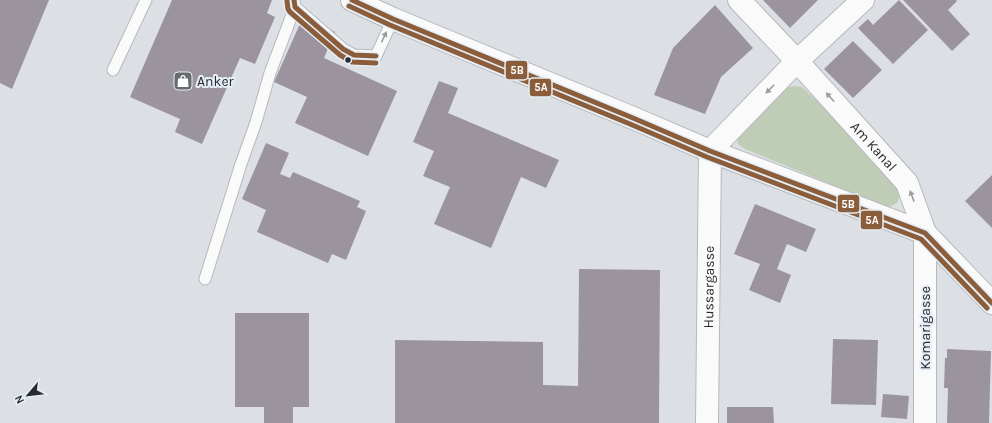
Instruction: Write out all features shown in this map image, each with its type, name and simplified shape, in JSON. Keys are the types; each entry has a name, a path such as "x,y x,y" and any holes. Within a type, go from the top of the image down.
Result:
{"street":[{"path":"352,0 393,19 710,151 925,233"},
{"name":"Am Kanal","path":"740,0 907,183 925,233 992,303"},
{"path":"710,151 797,61 863,0"},
{"name":"Hussargasse","path":"707,423 710,151"},
{"name":"Komarigasse","path":"925,233 925,423"}],"lane":[{"path":"113,70 146,0"},
{"path":"205,279 241,164 256,122 270,72 294,4 343,50 354,55 376,56 393,19"}],"green space":[{"path":"794,86 802,87 892,175 900,195 897,203 889,207 884,206 745,149 738,144 737,137 783,88"}],"building":[{"path":"0,0 49,0 12,89 0,83"},
{"name":"Anker","path":"172,0 272,0 267,13 275,17 255,64 240,58 202,144 175,132 180,119 130,97"},
{"path":"763,0 818,0 790,28"},
{"path":"899,0 928,30 893,64 858,28 868,19 873,25"},
{"path":"903,0 956,0 957,1 948,10 970,34 952,51"},
{"path":"715,5 753,48 721,77 705,114 654,95 673,48"},
{"path":"303,17 335,32 324,58 397,91 368,156 295,123 307,97 274,82"},
{"path":"853,41 882,70 853,98 824,69"},
{"path":"439,81 458,88 448,113 559,160 546,188 521,177 491,248 434,224 450,187 423,176 434,151 413,142"},
{"path":"266,143 289,153 280,174 290,178 293,172 360,201 357,207 366,211 346,260 332,254 328,263 257,232 266,210 242,199"},
{"path":"992,175 992,228 965,201"},
{"path":"755,204 816,229 806,252 787,244 777,269 791,275 780,303 749,290 760,264 734,254"},
{"path":"579,269 660,270 659,423 395,423 395,340 543,342 543,385 578,386"},
{"path":"235,313 309,313 309,407 293,407 293,423 264,423 264,407 235,407"},
{"path":"833,339 878,340 876,405 831,404"},
{"path":"947,349 991,351 989,423 947,423 948,388 944,388 945,358 947,358"},
{"path":"883,394 909,396 907,419 881,417"},
{"path":"727,407 773,407 774,423 727,423"}],"transit line":[{"name":"5B","path":"294,0 295,7 343,49 354,55 376,56"},
{"name":"5B","path":"352,0 393,19 710,151 925,233 992,303"},
{"name":"5A","path":"287,1 290,12 340,55 352,62 376,63"},
{"name":"5A","path":"349,6 390,25 707,157 921,239 987,308"}],"place":[{"name":"Anker","path":"183,81"}]}
